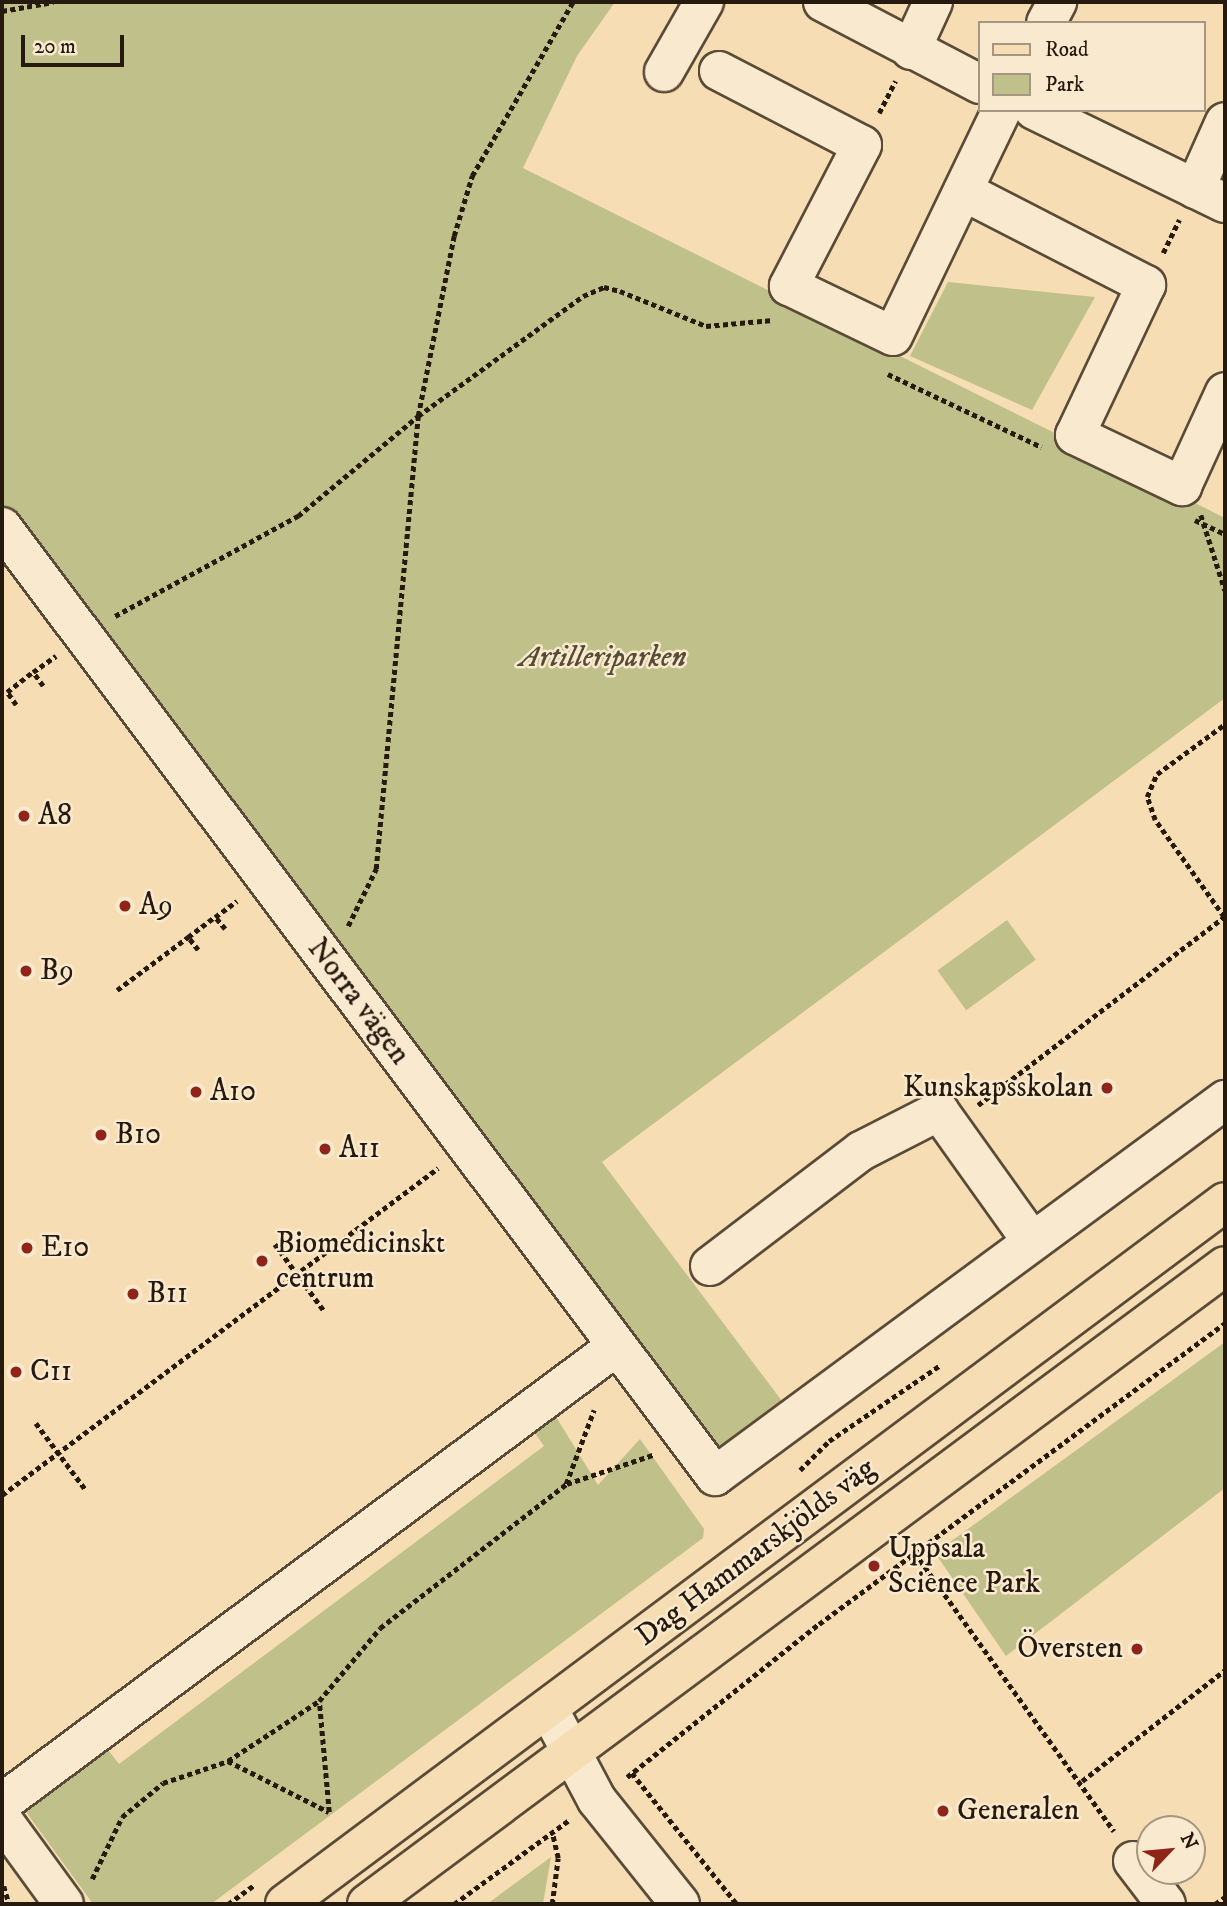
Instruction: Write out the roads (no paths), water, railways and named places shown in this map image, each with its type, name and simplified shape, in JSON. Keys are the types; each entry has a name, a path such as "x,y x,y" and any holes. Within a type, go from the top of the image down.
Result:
{"main road":[{"name":"Dag Hammarskjölds väg","path":"285,1904 1225,1202"},
{"name":"Dag Hammarskjölds väg","path":"367,1904 1225,1266"}],"street":[{"path":"664,72 704,2"},
{"path":"823,2 978,83"},
{"path":"911,50 933,2"},
{"path":"1047,21 1057,2"},
{"path":"719,71 862,145 789,286 893,336 1001,112"},
{"path":"1038,112 1210,196 1225,122"},
{"path":"962,191 1146,285 1074,435 1182,486 1225,392"},
{"name":"Norra vägen","path":"2,527 715,1476 1031,1240"},
{"path":"710,1266 861,1151 939,1111 1031,1240 1225,1100"},
{"path":"2,1803 617,1346"},
{"path":"548,1708 568,1752 597,1800 680,1904"},
{"path":"2,1819 74,1898"},
{"path":"1133,1861 1166,1904"}],"place":[{"name":"A8","path":"24,816"},
{"name":"A9","path":"125,906"},
{"name":"B9","path":"26,971"},
{"name":"Kunskapsskolan","path":"1107,1088"},
{"name":"A10","path":"196,1092"},
{"name":"B10","path":"101,1135"},
{"name":"A11","path":"325,1149"},
{"name":"E10","path":"27,1248"},
{"name":"Biomedicinskt centrum","path":"262,1261"},
{"name":"B11","path":"133,1294"},
{"name":"C11","path":"16,1372"},
{"name":"Uppsala Science Park","path":"874,1566"},
{"name":"Översten","path":"1137,1649"},
{"name":"Generalen","path":"943,1811"}],"park label":[{"name":"Artilleriparken","path":"603,658"}]}
